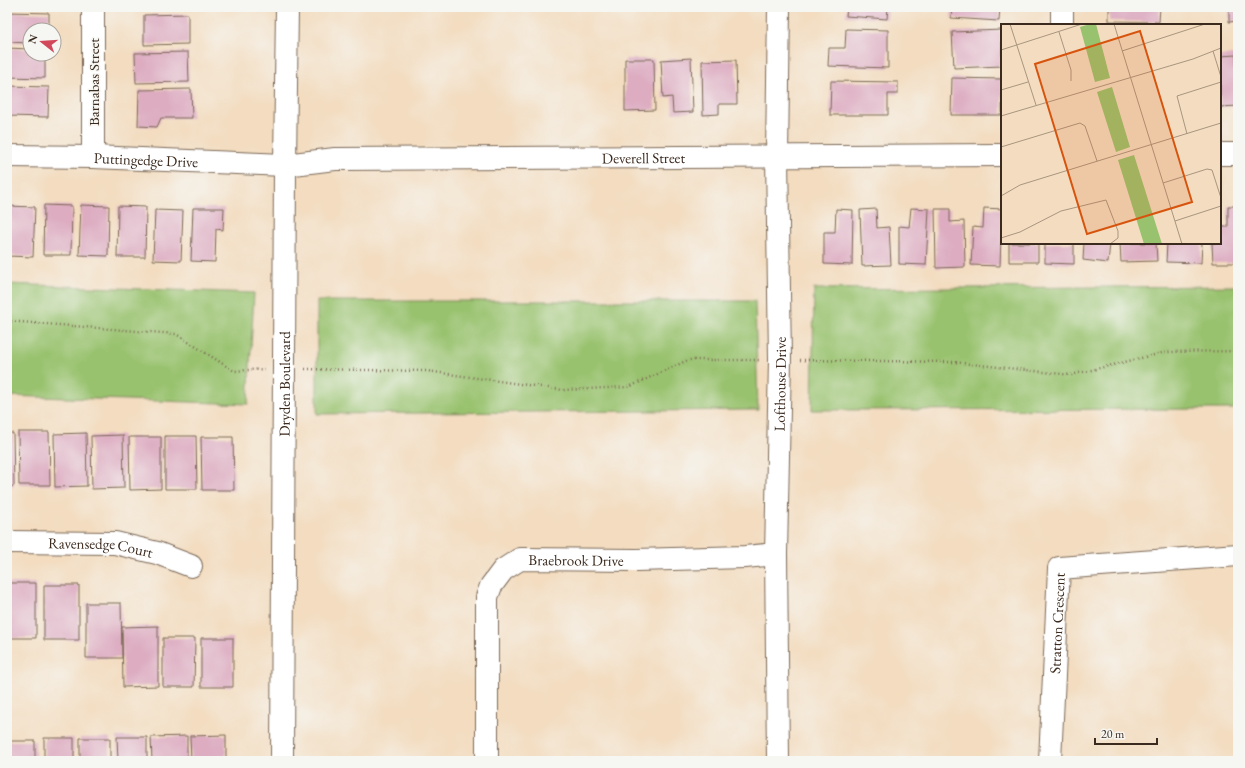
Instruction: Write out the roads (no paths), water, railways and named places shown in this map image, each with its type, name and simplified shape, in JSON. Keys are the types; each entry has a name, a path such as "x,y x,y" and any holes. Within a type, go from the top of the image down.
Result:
{"street":[{"name":"Barnabas Street","path":"93,7 93,157"},
{"name":"Dryden Boulevard","path":"282,761 285,165 288,7"},
{"name":"Lofthouse Drive","path":"778,761 776,554 780,359 777,156 779,7"},
{"path":"1062,7 1062,24"},
{"path":"1221,154 1238,154"},
{"name":"Deverell Street","path":"285,165 335,159 1001,155"},
{"name":"Puttingedge Drive","path":"7,156 93,157 285,165"},
{"name":"Ravensedge Court","path":"7,542 115,543 158,553 191,566"},
{"name":"Braebrook Drive","path":"487,761 487,597 491,586 502,570 520,559 636,560 745,557 776,554"},
{"name":"Stratton Crescent","path":"1050,761 1059,568 1238,555"}]}
